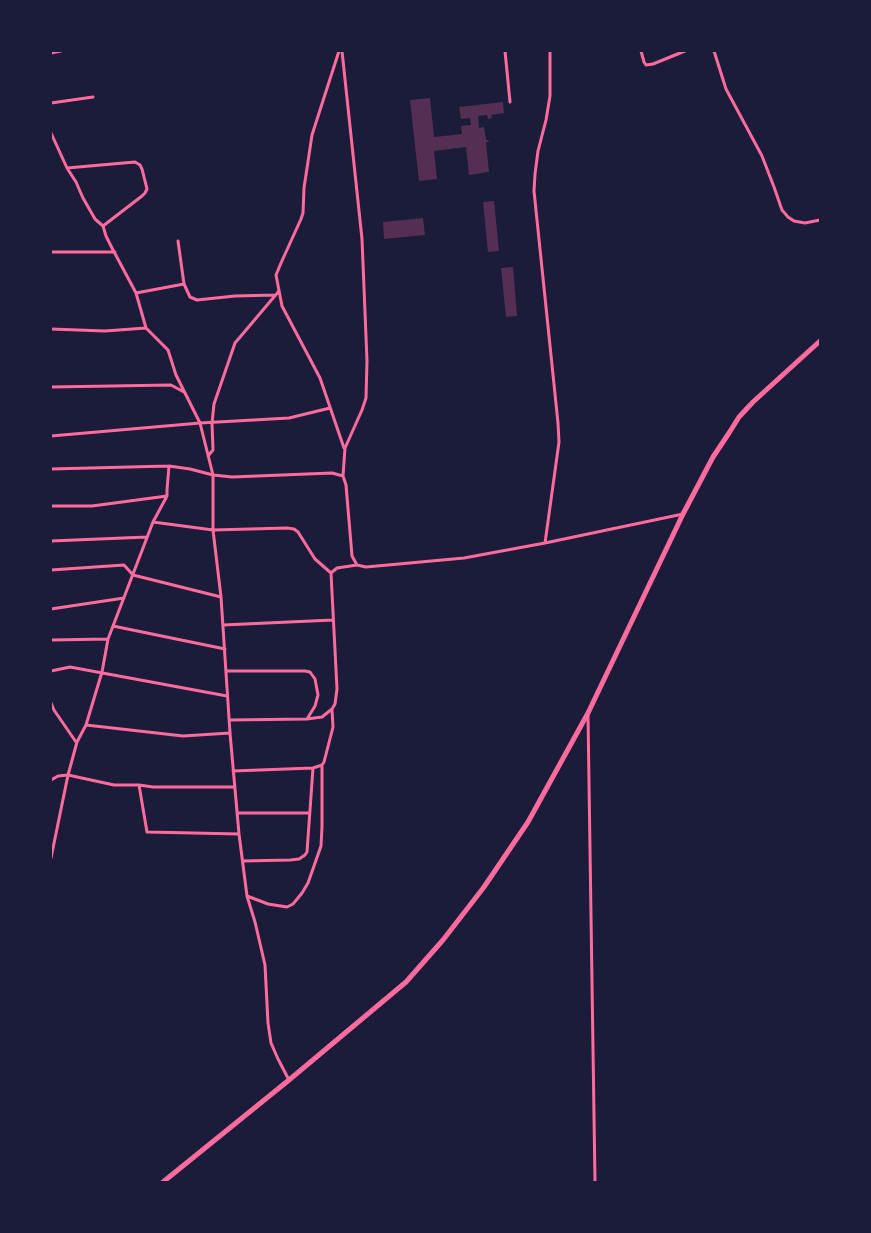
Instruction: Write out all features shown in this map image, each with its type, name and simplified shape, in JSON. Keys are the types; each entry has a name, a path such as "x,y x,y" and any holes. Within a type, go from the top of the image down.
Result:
{"highway":[{"path":"163,1182 406,982 443,940 484,887 528,822 588,713 683,514 714,457 739,417 820,341"}],"street":[{"path":"51,53 61,51"},
{"path":"340,51 312,135 304,188 303,212 276,275 282,306 320,378 345,448"},
{"path":"340,51 362,239 367,361 366,398 345,448 343,476 346,485 352,556 357,564"},
{"path":"505,51 510,102"},
{"path":"545,543 559,442 534,191 534,174 550,96 550,51"},
{"path":"641,51 646,65 685,51"},
{"path":"714,51 726,89 762,156 782,210 794,221 805,223 820,220"},
{"path":"51,103 93,97"},
{"path":"51,133 83,198 95,219 103,226 106,236 136,292 146,328 168,350 176,375 200,423 213,475 213,530 221,597 234,787 247,896 265,966 271,1043 289,1080"},
{"path":"67,168 135,162 140,165 147,189 145,193 103,226"},
{"path":"178,241 184,284 190,297 197,300 236,296 275,296"},
{"path":"51,252 115,252"},
{"path":"136,292 184,284"},
{"path":"208,456 213,450 212,422 214,404 235,343 279,290"},
{"path":"51,329 105,331 146,328"},
{"path":"51,387 171,385 184,393"},
{"path":"51,436 212,422 289,418 330,408"},
{"path":"51,469 169,466 232,477 332,473 343,476"},
{"path":"51,858 68,775 77,742 86,725 102,672 108,639 153,522 167,496 169,466"},
{"path":"51,506 92,506 167,496"},
{"path":"331,573 337,568 357,564 366,567 464,558 683,514"},
{"path":"153,522 213,530 294,529 298,532 315,559 331,573 337,690 335,704 332,709 322,717 307,719 229,720"},
{"path":"51,541 147,537"},
{"path":"51,570 124,565 133,575 221,597"},
{"path":"51,609 124,598"},
{"path":"223,625 333,620"},
{"path":"113,626 225,649"},
{"path":"51,640 108,639"},
{"path":"51,671 70,667 228,696"},
{"path":"226,671 310,672 315,679 318,695 315,706 307,719"},
{"path":"51,703 77,742"},
{"path":"247,896 268,904 287,907 293,904 308,883 320,846 322,827 322,766 333,727 332,709"},
{"path":"588,713 596,1182"},
{"path":"86,725 183,736 230,733"},
{"path":"233,771 322,766"},
{"path":"243,861 290,860 299,859 305,855 307,852 313,768"},
{"path":"51,780 58,776 68,775 114,785 234,787"},
{"path":"138,785 147,832 239,834"},
{"path":"237,813 309,813"}],"building":[{"path":"430,98 434,137 462,134 461,126 471,125 470,118 461,119 459,107 503,102 504,113 491,115 492,118 488,119 487,115 478,116 479,128 484,127 486,140 489,142 486,142 489,172 469,175 466,147 434,151 437,179 419,181 410,100"},
{"path":"494,201 499,251 488,252 483,202"},
{"path":"423,218 425,235 384,239 383,222"},
{"path":"513,267 517,316 506,317 501,268"}]}
